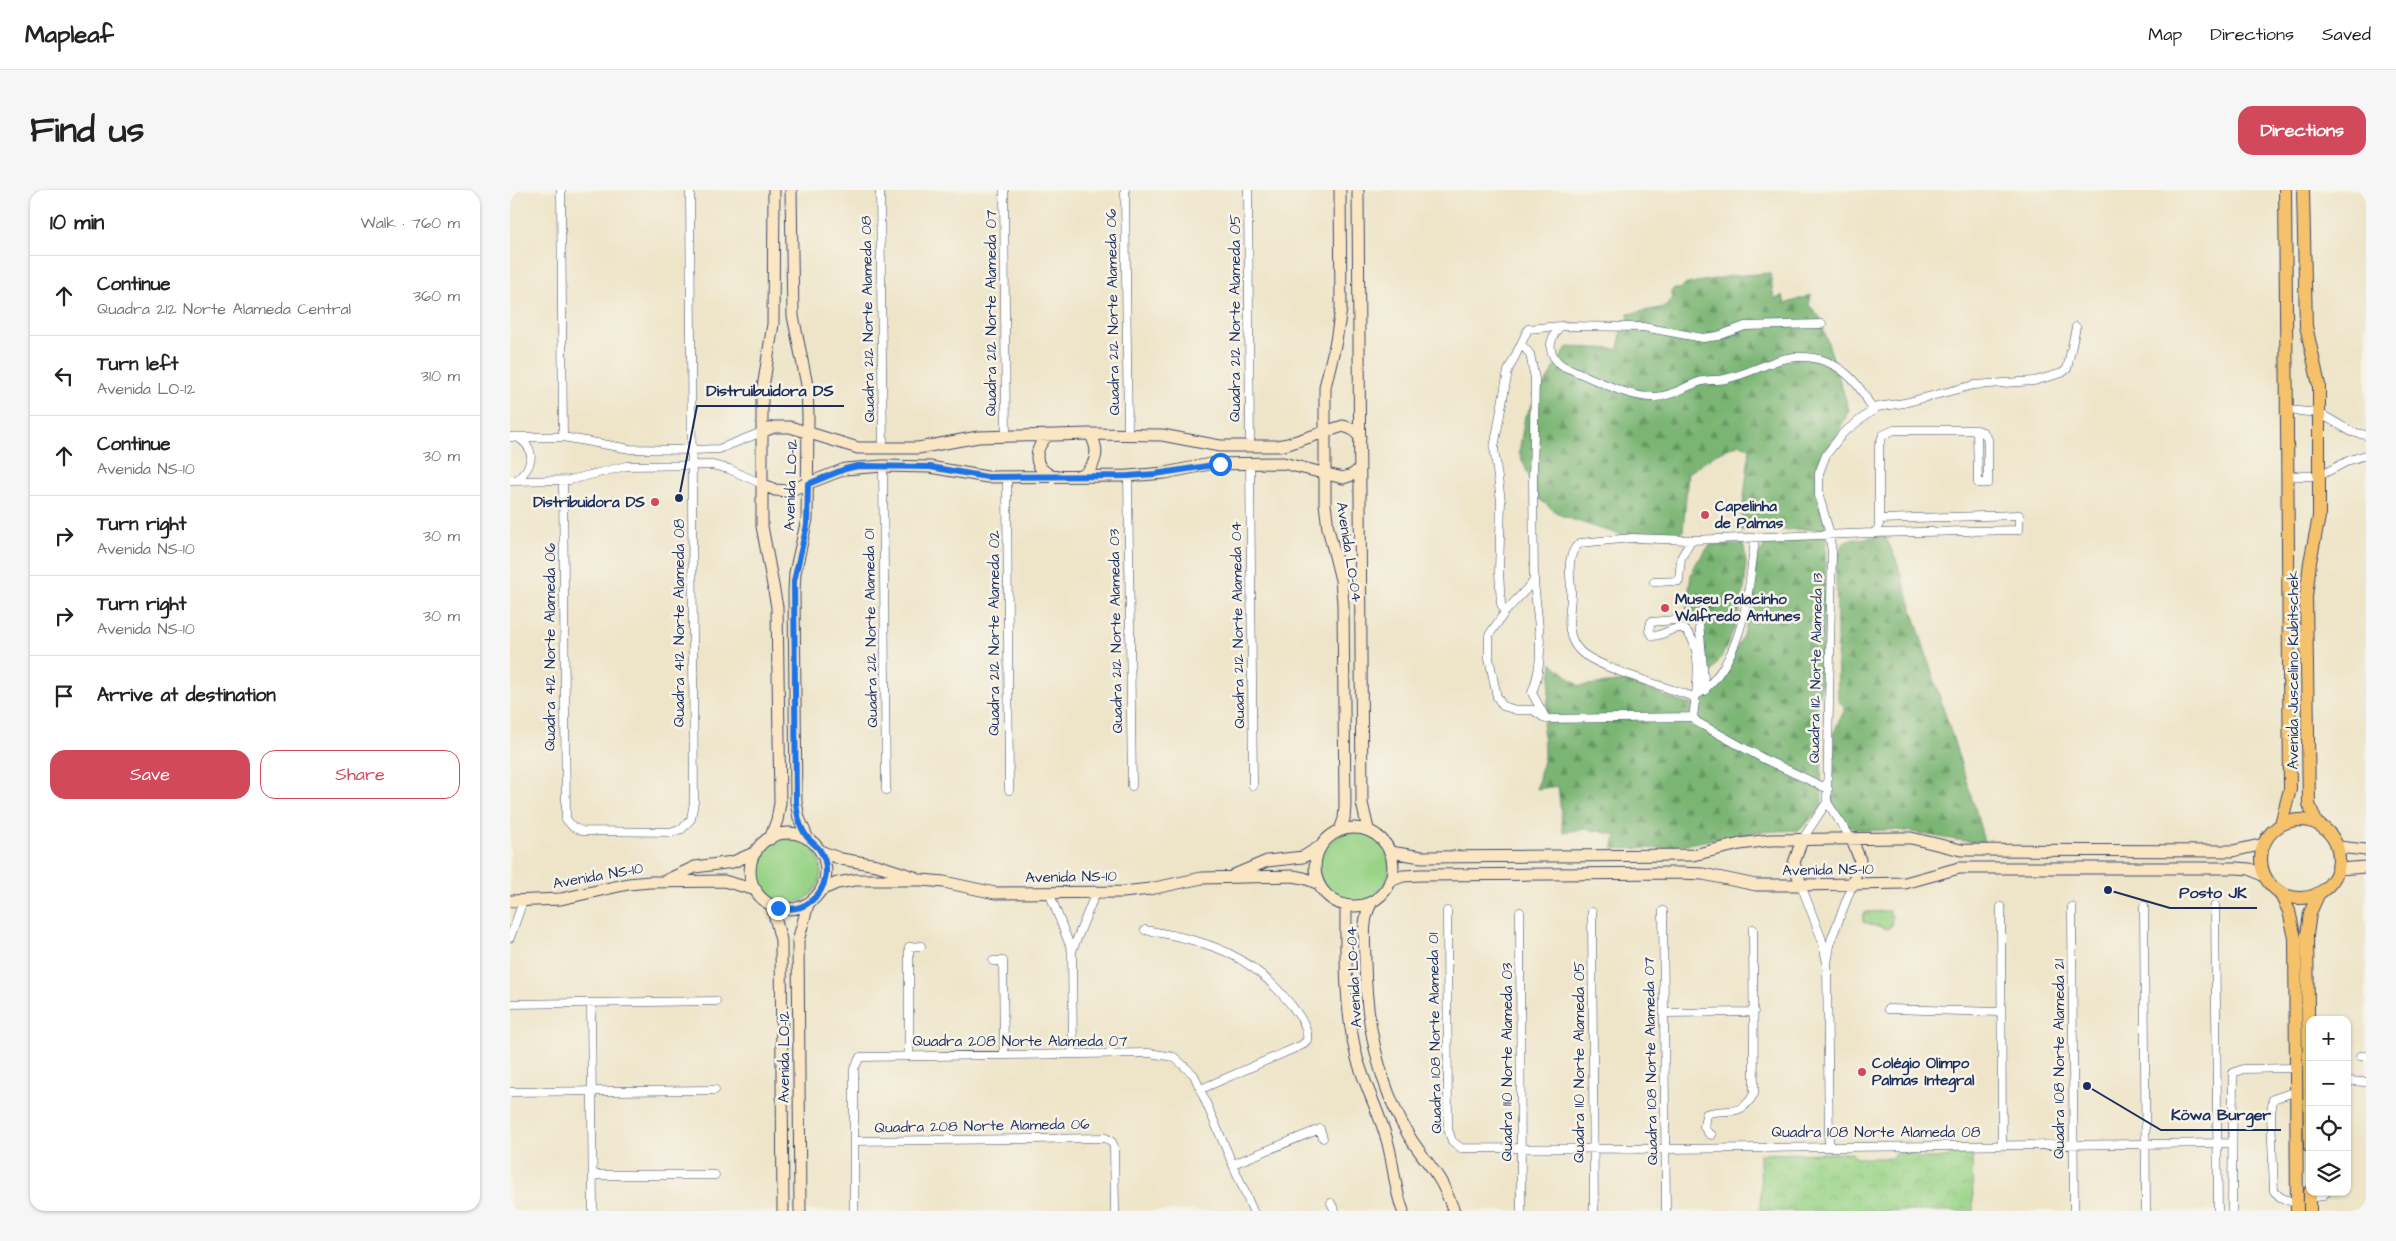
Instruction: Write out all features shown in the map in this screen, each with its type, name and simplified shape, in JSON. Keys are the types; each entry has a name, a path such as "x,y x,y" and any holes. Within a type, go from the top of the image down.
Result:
{"main road":[{"name":"Avenida Juscelino Kubitschek","path":"2281,824 2290,789 2289,476 2285,190"},
{"name":"Avenida Juscelino Kubitschek","path":"2302,190 2306,326 2319,385 2319,517 2309,569 2306,598 2309,804 2316,822"},
{"path":"2297,1207 2295,938 2289,911 2280,893 2264,876 2261,864 2264,844 2270,832 2281,824 2298,819 2316,822 2330,832 2338,847 2339,869 2331,883 2319,894 2310,913 2307,935 2309,1061"},
{"path":"2280,893 2300,898 2319,894"}],"street":[{"path":"561,190 563,436"},
{"name":"Quadra 412 Norte Alameda 08","path":"565,812 570,825 582,831 672,832 684,827 693,816 690,190"},
{"name":"Avenida LO-12","path":"770,839 777,820 780,803 778,615 776,588 763,531 762,394 772,342 775,304 774,190"},
{"name":"Avenida LO-12","path":"791,190 793,316 807,385 808,434 807,525 794,577 796,802 799,818 808,839"},
{"name":"Quadra 212 Norte Alameda 08","path":"880,190 883,448"},
{"name":"Quadra 212 Norte Alameda 07","path":"1004,190 1006,435"},
{"name":"Quadra 212 Norte Alameda 06","path":"1125,190 1128,434"},
{"name":"Quadra 212 Norte Alameda 05","path":"1248,190 1250,446"},
{"name":"Avenida LO-04","path":"1340,190 1340,319 1324,387 1326,520 1343,596 1345,806 1344,819 1340,830"},
{"name":"Avenida LO-04","path":"1358,190 1362,803 1368,829"},
{"path":"1505,612 1501,604 1499,572 1501,500 1494,448 1505,382 1528,329 1560,326 1643,327 1703,338 1718,336 1745,326 1822,324"},
{"path":"1560,326 1551,337 1550,344 1556,362 1562,366 1646,397 1675,393 1709,380 1724,380 1791,358 1809,358 1836,365 1851,376 1865,393 1873,411"},
{"name":"Quadra 112 Norte Alameda 13","path":"1827,802 1832,552 1819,496 1819,473 1826,455 1843,433 1877,407 1904,403 1974,385 2034,381 2062,373 2067,369 2076,327"},
{"path":"1521,344 1530,354 1535,379 1532,478 1534,581 1542,648 1537,681 1532,693 1546,719"},
{"path":"2288,410 2319,413 2352,432 2366,435"},
{"path":"513,437 563,436 630,449 692,450 719,448 781,426 852,446 883,448 918,448 978,437 1006,435 1090,434 1162,435 1220,446 1284,445 1343,426 1352,429 1360,437"},
{"path":"1873,534 1878,529 1879,445 1883,435 1894,430 1977,430 1983,432 1988,438 1988,483 1978,483 1977,430"},
{"path":"1082,476 1095,462 1096,450 1090,434"},
{"path":"1048,435 1041,443 1036,458 1040,468 1050,476"},
{"path":"513,437 527,446 530,458 527,470 513,480"},
{"path":"2289,476 2319,476 2350,460 2366,455"},
{"path":"513,480 563,481 626,466 720,466 775,490 788,491 845,469 883,466 930,467 974,475 1007,476 1128,476 1165,473 1210,464 1283,463 1343,478 1352,476 1360,469"},
{"name":"Quadra 212 Norte Alameda 04","path":"1250,464 1253,786"},
{"name":"Quadra 212 Norte Alameda 01","path":"883,466 886,790"},
{"name":"Quadra 212 Norte Alameda 02","path":"1007,476 1008,790"},
{"name":"Quadra 212 Norte Alameda 03","path":"1128,476 1132,786"},
{"name":"Quadra 412 Norte Alameda 06","path":"563,481 565,812"},
{"path":"1694,697 1589,658 1576,646 1569,624 1572,603 1570,561 1574,549 1580,543 1632,538 1691,540 2019,530 2019,515 1879,519"},
{"path":"1694,697 1705,690 1727,658 1740,630 1749,590 1755,538"},
{"path":"1654,582 1679,580 1681,558 1691,540"},
{"path":"1534,581 1505,612 1489,635 1490,658 1497,698 1503,706 1516,710 1533,710 1546,719 1694,717"},
{"path":"1705,690 1699,622 1687,619 1651,622 1648,631 1653,636 1658,636 1675,628 1682,628 1689,633 1694,644 1698,664 1694,697 1694,717 1702,726 1740,747 1828,789"},
{"path":"1827,963 1822,940 1794,863 1802,840 1827,802 1852,840 1860,860 1831,940 1827,963 1829,1146"},
{"path":"1340,830 1350,827 1368,829 1382,840 1390,852 1393,868 1390,881 1383,893 1372,902 1360,906 1346,906"},
{"name":"Avenida NS-10","path":"1220,878 1238,874 1270,860 1303,857 1321,846 1329,837 1340,830"},
{"path":"770,839 788,833 808,839"},
{"name":"Avenida NS-10","path":"1390,852 1422,857 1693,854 1755,841 1911,838 1961,850 2233,851 2264,844"},
{"name":"Avenida NS-10","path":"660,882 695,867 733,862 756,852 770,839"},
{"name":"Avenida NS-10","path":"808,839 820,851 841,860 877,865 922,880"},
{"path":"1319,884 1315,865 1321,846"},
{"path":"2338,847 2366,850"},
{"path":"820,851 826,870 821,890"},
{"path":"756,852 751,874 756,890"},
{"path":"2339,869 2366,867"},
{"name":"Avenida NS-10","path":"1390,881 1403,876 1421,875 1678,873 1703,874 1756,885 1852,886 1905,883 1959,868 2236,868 2250,869 2264,876"},
{"name":"Avenida NS-10","path":"808,904 821,890 850,881 922,880 944,882 992,893 1096,892 1138,891 1199,879 1293,876 1319,884 1328,896 1346,906"},
{"name":"Avenida NS-10","path":"510,901 560,899 630,884 724,881 756,890 772,906"},
{"path":"1049,892 1072,951 1073,1054"},
{"path":"1072,951 1096,892"},
{"path":"510,938 523,901"},
{"name":"Avenida LO-04","path":"1372,902 1365,920 1366,980 1370,1024 1380,1065 1389,1094 1406,1131 1440,1179 1454,1211"},
{"path":"772,906 789,909 808,904"},
{"name":"Avenida LO-12","path":"800,1211 798,941 808,904"},
{"path":"2215,905 2218,1211"},
{"name":"Avenida LO-12","path":"772,906 781,940 783,1211"},
{"name":"Avenida LO-04","path":"1346,906 1346,979 1352,1037 1366,1086 1387,1141 1395,1188 1403,1211"},
{"path":"2144,906 2146,1211"},
{"path":"2001,907 2002,1145"},
{"name":"Quadra 108 Norte Alameda 21","path":"2072,907 2074,1211"},
{"name":"Quadra 108 Norte Alameda 01","path":"1447,911 1449,1136 1461,1148 1522,1149"},
{"name":"Quadra 108 Norte Alameda 07","path":"1663,911 1666,1211"},
{"name":"Quadra 110 Norte Alameda 03","path":"1520,912 1521,1211"},
{"name":"Quadra 110 Norte Alameda 05","path":"1592,912 1594,1211"},
{"path":"1712,1135 1704,1127 1706,1114 1736,1112 1742,1109 1754,1094 1753,929"},
{"path":"1146,930 1204,942 1250,964 1268,978 1285,998 1307,1031 1307,1040 1302,1045 1201,1089 1253,1211"},
{"path":"909,1055 909,947 921,946"},
{"path":"993,961 1003,961 1004,1054"},
{"path":"510,1004 716,1001"},
{"path":"591,1003 593,1211"},
{"path":"1888,1009 2002,1012"},
{"path":"1664,1013 1754,1012"},
{"name":"Quadra 208 Norte Alameda 07","path":"854,1141 854,1069 856,1061 862,1056 1159,1054 1174,1057 1184,1064 1194,1075 1201,1089"},
{"path":"2232,1211 2233,1073 2243,1069 2296,1068"},
{"path":"2351,1081 2366,1082"},
{"path":"510,1092 715,1090"},
{"path":"2297,1091 2273,1099 2271,1114 2274,1191 2297,1207"},
{"path":"1233,1164 1320,1129 1323,1138"},
{"name":"Quadra 208 Norte Alameda 06","path":"854,1141 1105,1138 1111,1141 1114,1147 1115,1211"},
{"path":"854,1141 854,1211"},
{"name":"Quadra 108 Norte Alameda 08","path":"1522,1149 2232,1143"},
{"path":"593,1176 715,1174"},
{"path":"2310,1200 2322,1196"},
{"path":"1331,1203 1335,1211"}],"green space":[{"path":"1770,273 1774,299 1783,296 1785,304 1811,295 1809,305 1820,317 1849,410 1819,473 1825,529 1740,531 1750,448 1740,444 1717,453 1688,473 1683,532 1638,539 1597,528 1560,515 1539,499 1519,453 1525,416 1567,347 1619,349 1621,331 1631,331 1628,314 1665,307 1673,298 1671,292 1673,289 1680,289 1685,284 1732,276"},
{"path":"1826,536 1822,683 1815,713 1821,742 1822,807 1800,830 1758,832 1663,848 1613,849 1616,835 1588,829 1563,832 1558,786 1537,789 1544,755 1543,723 1546,719 1552,663 1579,686 1626,681 1681,702 1698,706 1723,675 1745,631 1756,559 1767,541"},
{"path":"1885,536 1896,559 1975,808 1984,842 1961,841 1907,831 1870,831 1859,829 1851,827 1844,822 1833,807 1831,789 1835,743 1833,734 1845,709 1838,700 1836,567 1841,546 1847,540"},
{"path":"1743,544 1746,570 1739,614 1724,652 1707,682 1701,620 1686,614 1691,574 1696,563 1710,545"},
{"path":"1354,832 1373,838 1383,848 1389,867 1383,886 1373,896 1354,902 1335,896 1325,886 1319,867 1325,848 1335,838"},
{"path":"789,839 807,845 815,853 821,871 815,889 807,897 789,903 771,897 763,889 757,871 763,853 771,845"},
{"path":"1889,911 1892,916 1891,925 1888,929 1863,922 1863,914 1866,912"},
{"path":"1896,1152 1913,1152 1917,1158 1948,1158 1952,1152 1972,1152 1973,1211 1761,1211 1760,1154 1852,1153 1856,1158 1892,1158"}],"place":[{"name":"Distruibuidora DS","path":"679,498"},
{"name":"Distribuidora DS","path":"655,502"},
{"name":"Capelinha de Palmas","path":"1705,515"},
{"name":"Museu Palacinho Walfredo Antunes","path":"1665,608"},
{"name":"Posto JK","path":"2108,890"},
{"name":"Colégio Olimpo Palmas Integral","path":"1862,1072"},
{"name":"Köwa Burger","path":"2087,1086"}],"route":[{"path":"778,908 796,908 810,902 820,891 825,881 826,873 826,865 821,852 808,839 802,826 796,802 794,581 807,525 808,484 845,469 858,466 930,467 987,477 1128,476 1155,474 1210,464 1220,464"}]}
